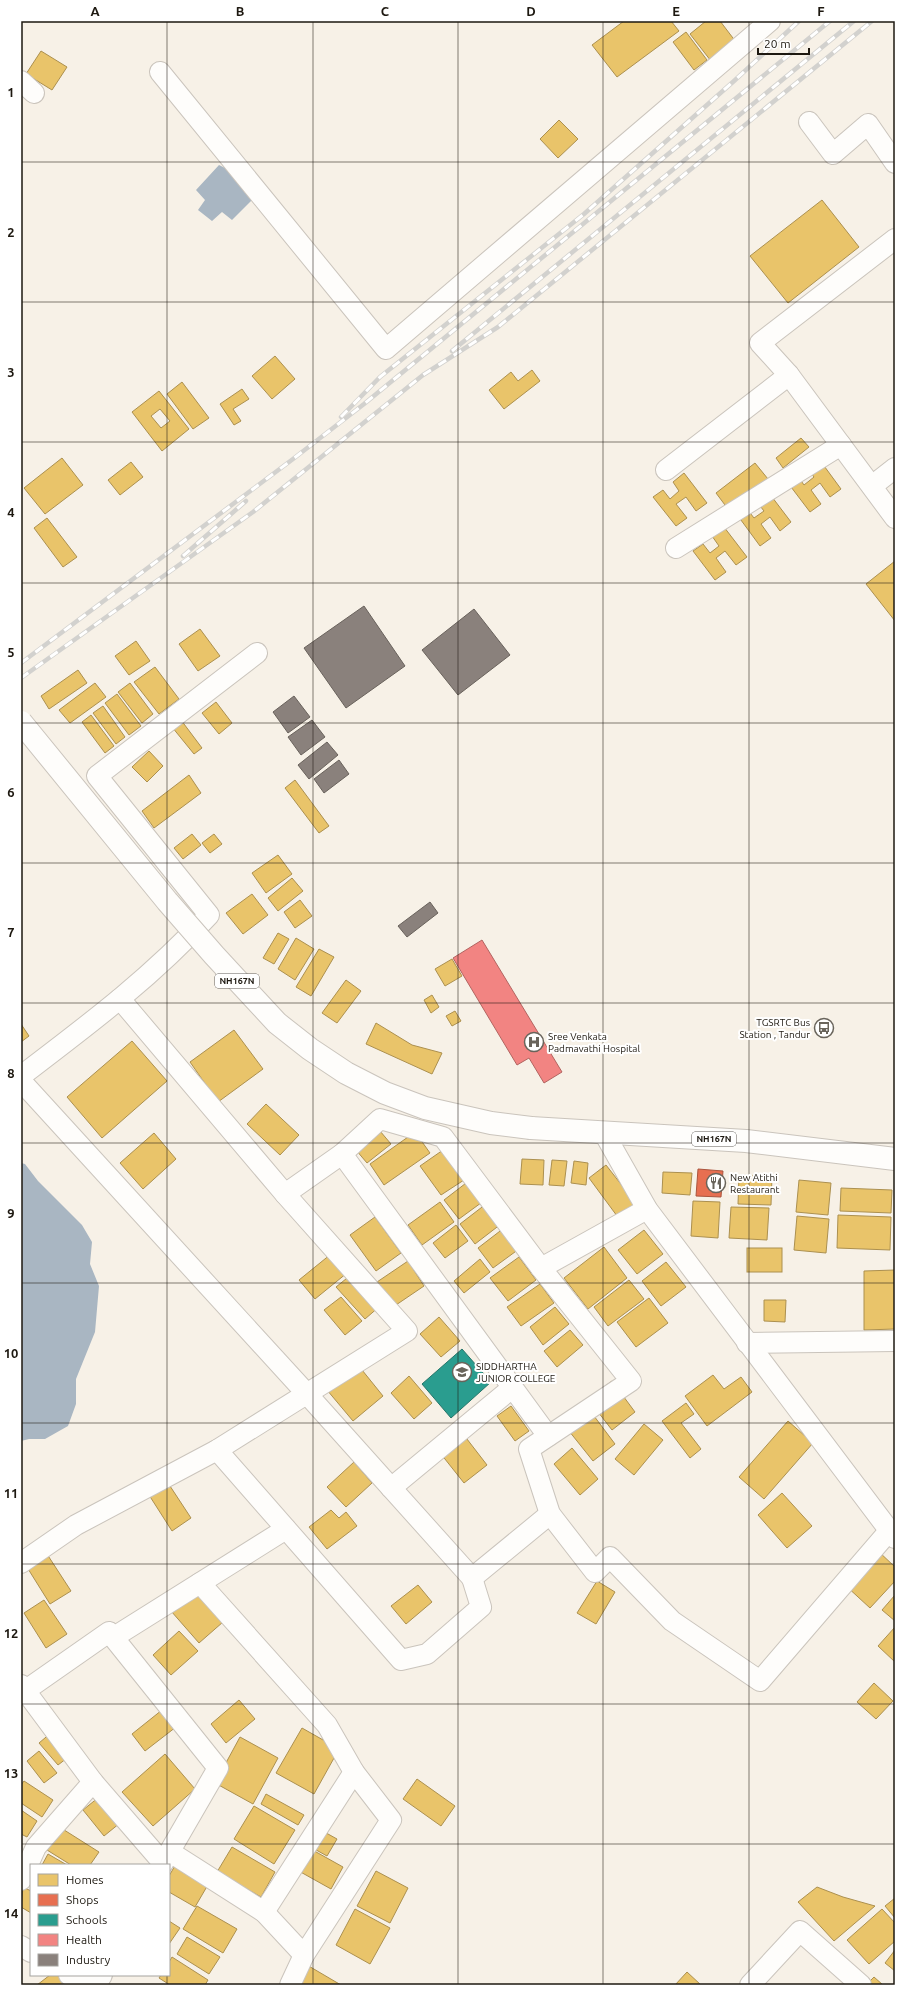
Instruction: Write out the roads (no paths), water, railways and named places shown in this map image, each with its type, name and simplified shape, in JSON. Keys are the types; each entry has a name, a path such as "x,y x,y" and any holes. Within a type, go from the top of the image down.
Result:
{"highway":[{"name":"NH167N","path":"21,722 167,901 214,955 277,1023 310,1049 346,1073 385,1093 425,1108 491,1123 531,1128 746,1141 895,1159"}],"street":[{"path":"160,72 386,349 770,21"},
{"path":"809,122 833,154 868,124 895,163"},
{"path":"895,239 760,343 789,375 895,518"},
{"path":"666,470 789,375"},
{"path":"676,548 841,445"},
{"path":"872,486 895,468"},
{"path":"21,1076 120,999 178,948 209,915 97,776 257,653"},
{"path":"21,1563 76,1525 217,1450 407,1331 285,1194 120,999"},
{"path":"21,1081 308,1394 472,1578 481,1607 427,1654 401,1660 217,1450"},
{"path":"285,1194 342,1154 380,1119 443,1137 541,1268 631,1381 529,1449 550,1514 595,1572 610,1557 672,1621 760,1681 892,1534 646,1209 604,1133"},
{"path":"342,1154 548,1436"},
{"path":"541,1268 646,1209"},
{"path":"748,1342 895,1341"},
{"path":"392,1488 512,1388"},
{"path":"472,1578 550,1514"},
{"path":"114,1637 286,1529"},
{"path":"200,1583 327,1725 354,1772 391,1820 304,1955 290,1985"},
{"path":"165,1860 218,1768 109,1632 24,1687 93,1782 165,1860 264,1912 304,1955"},
{"path":"264,1912 354,1772"},
{"path":"21,1880 36,1847 93,1782"},
{"path":"750,1985 800,1931 861,1985"},
{"path":"21,1946 30,1951"},
{"path":"72,1976 86,1985"},
{"path":"96,1985 101,1976"}],"railway":[{"path":"341,417 380,377 584,214 734,81 799,21"},
{"path":"21,663 364,404 830,21"},
{"path":"452,351 854,21"},
{"path":"21,678 253,512 423,375 498,327 872,21"},
{"path":"183,556 246,501"}],"place":[{"name":"TGSRTC Bus Station , Tandur","path":"824,1028"},
{"name":"Sree Venkata Padmavathi Hospital","path":"534,1042"},
{"name":"New Atithi Restaurant","path":"716,1183"},
{"name":"SIDDHARTHA JUNIOR COLLEGE","path":"462,1372"}]}
